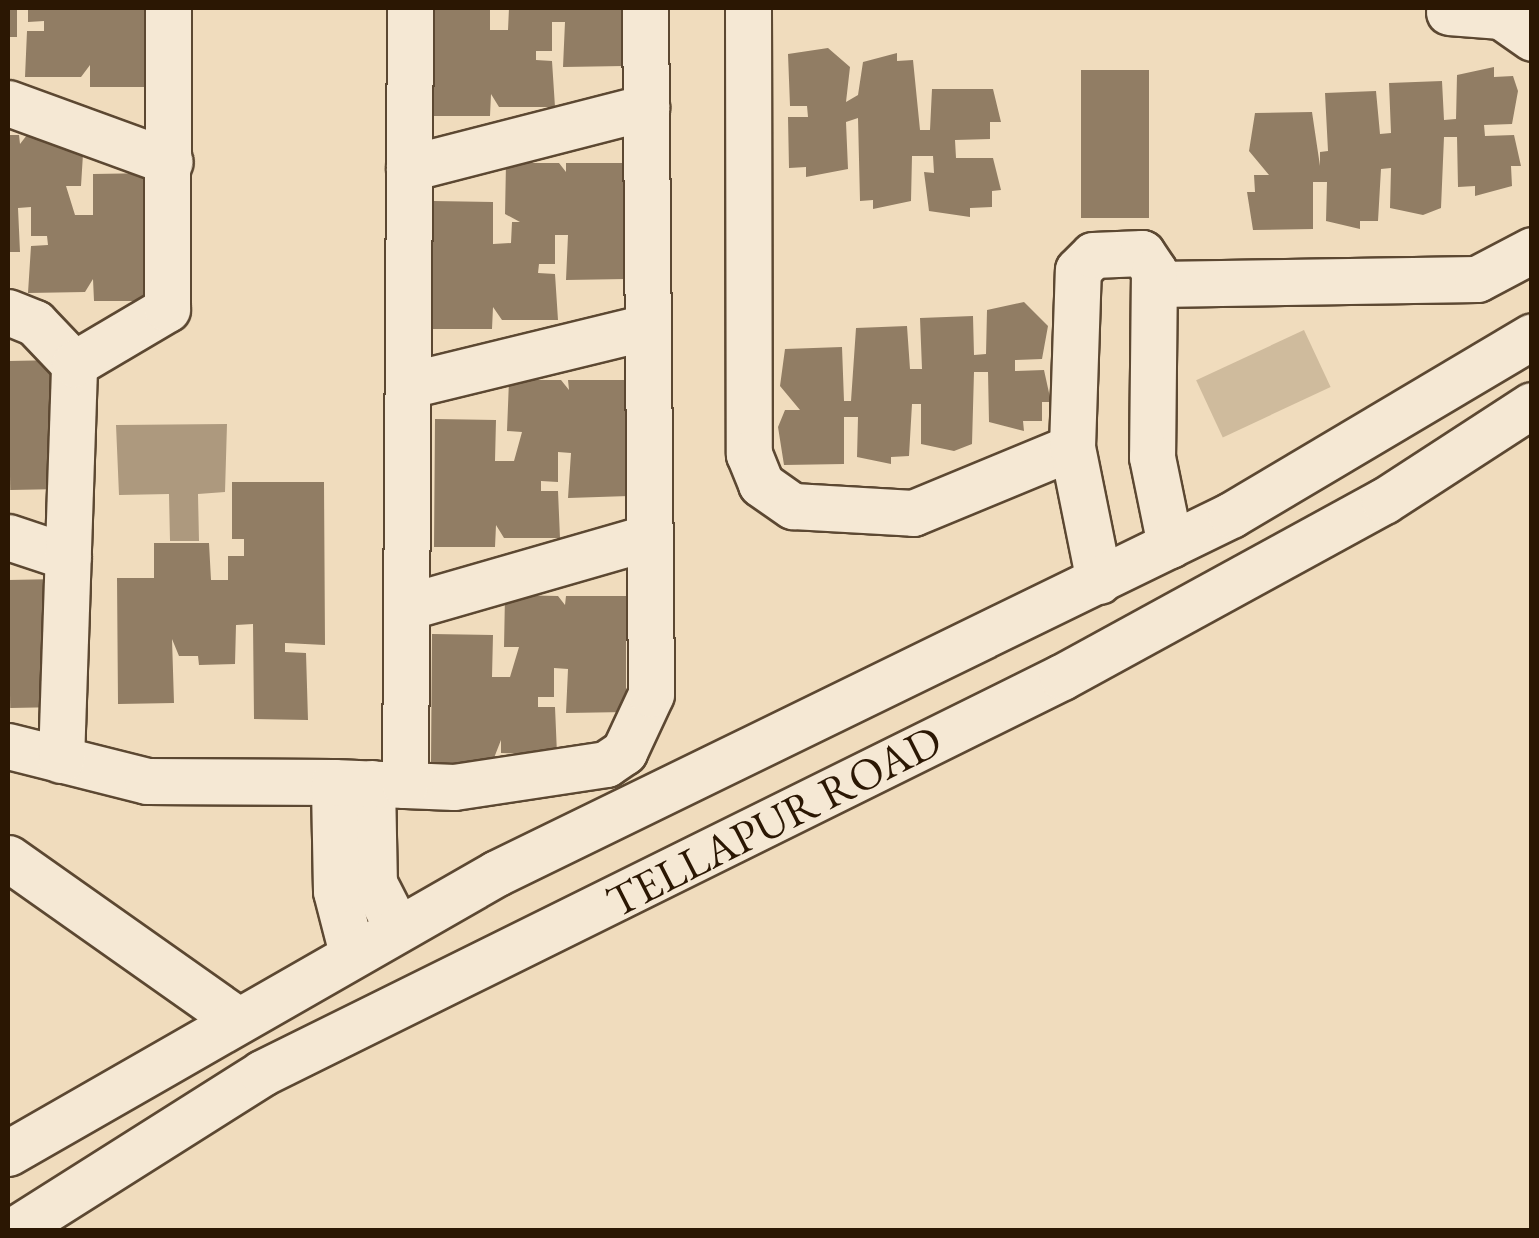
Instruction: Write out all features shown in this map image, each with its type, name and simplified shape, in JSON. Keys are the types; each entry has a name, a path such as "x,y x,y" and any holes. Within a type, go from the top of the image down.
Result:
{"street":[{"path":"74,364 122,344 167,310 168,8"},
{"path":"352,953 336,891 370,783 408,606 410,8"},
{"path":"8,746 147,781 454,787 606,764 624,752 650,694 645,8"},
{"path":"748,8 749,454 761,484 792,506 914,513 1072,447"},
{"path":"1450,12 1501,16 1532,38"},
{"path":"8,104 170,162"},
{"path":"409,168 646,107"},
{"path":"1156,284 1477,279 1532,250"},
{"path":"1098,581 1072,447 1078,270 1094,254 1142,253 1156,284 1152,457 1170,545"},
{"path":"8,312 35,323 74,364 62,760"},
{"path":"408,385 648,327"},
{"path":"8,1152 234,1018 397,928 620,814 1170,545 1532,336"},
{"name":"TELLAPUR ROAD","path":"14,1230 262,1073 652,883 1062,676 1384,501 1532,405"},
{"path":"408,606 650,536"},
{"path":"8,537 68,556"},
{"path":"370,783 374,883 397,928"},
{"path":"620,814 652,883"},
{"path":"8,858 234,1018"}],"shaded area":[{"path":"1304,330 1331,387 1223,437 1196,380"},
{"path":"227,424 225,492 198,494 199,541 170,541 169,494 119,495 116,425"}],"building":[{"path":"8,8 17,8 17,37 8,37"},
{"path":"28,8 150,8 151,87 90,87 90,65 81,77 25,77 27,31 44,31 44,21 28,22"},
{"path":"430,8 490,8 490,30 508,30 509,8 624,8 624,66 563,67 565,22 552,22 552,51 536,51 536,60 552,61 555,107 499,107 491,94 490,116 429,116"},
{"path":"828,48 850,67 846,102 858,95 863,62 897,53 897,61 913,60 920,130 930,130 932,89 993,89 1001,122 990,122 990,139 955,140 956,158 993,158 1001,190 992,191 992,207 970,208 970,217 929,211 924,172 934,173 933,156 912,156 911,201 873,209 873,200 860,201 858,118 846,122 848,169 806,177 806,167 789,168 788,117 808,117 807,106 790,106 788,54"},
{"path":"1494,67 1494,77 1513,76 1518,91 1512,124 1484,125 1485,136 1514,135 1521,166 1511,166 1512,186 1475,196 1475,186 1458,187 1457,137 1444,137 1441,208 1423,215 1390,208 1391,168 1381,169 1378,221 1360,221 1360,229 1326,221 1327,182 1313,182 1313,229 1253,230 1247,192 1255,192 1254,175 1269,175 1249,151 1255,113 1312,112 1320,166 1320,152 1328,151 1325,93 1376,91 1380,134 1391,133 1389,83 1442,81 1444,120 1456,119 1457,75"},
{"path":"1081,70 1149,70 1149,218 1081,218"},
{"path":"8,135 19,135 20,144 27,135 84,138 81,186 66,186 75,215 93,215 93,174 153,173 155,301 94,301 93,279 85,292 28,293 31,246 48,245 47,236 31,236 31,207 18,208 20,252 8,252"},
{"path":"506,163 559,163 566,172 566,163 627,163 626,279 566,280 568,235 555,235 555,264 539,264 538,273 555,274 558,320 502,320 493,307 492,329 431,329 433,201 493,202 493,244 511,243 512,222 520,222 505,214"},
{"path":"1024,302 1048,326 1042,359 1015,360 1015,371 1044,370 1051,402 1042,402 1042,421 1023,421 1024,431 989,422 988,372 974,372 972,444 954,451 921,444 921,404 912,404 909,456 891,457 891,464 857,457 858,417 844,417 844,464 784,465 778,427 785,410 800,410 780,386 785,349 842,347 844,401 851,401 856,328 907,326 910,369 922,369 920,318 973,316 974,355 986,354 987,310"},
{"path":"60,360 62,489 10,490 8,361"},
{"path":"509,380 561,380 569,390 568,380 629,380 629,496 568,498 571,453 558,452 558,482 541,481 541,491 558,491 560,538 504,538 496,525 495,547 434,547 435,419 496,420 495,461 514,461 522,432 507,431"},
{"path":"232,482 324,482 325,645 285,643 285,652 306,653 308,720 254,719 253,624 236,625 235,664 199,665 198,656 179,656 172,639 174,703 118,704 117,578 154,578 154,543 209,543 211,580 228,580 228,556 244,556 244,539 232,539"},
{"path":"60,579 62,707 10,708 8,580"},
{"path":"505,595 558,596 565,605 566,596 626,596 626,712 566,713 568,669 554,668 554,697 538,697 538,707 555,707 557,754 501,753 501,740 492,763 431,763 432,634 493,635 492,677 510,677 519,647 504,647"}]}
